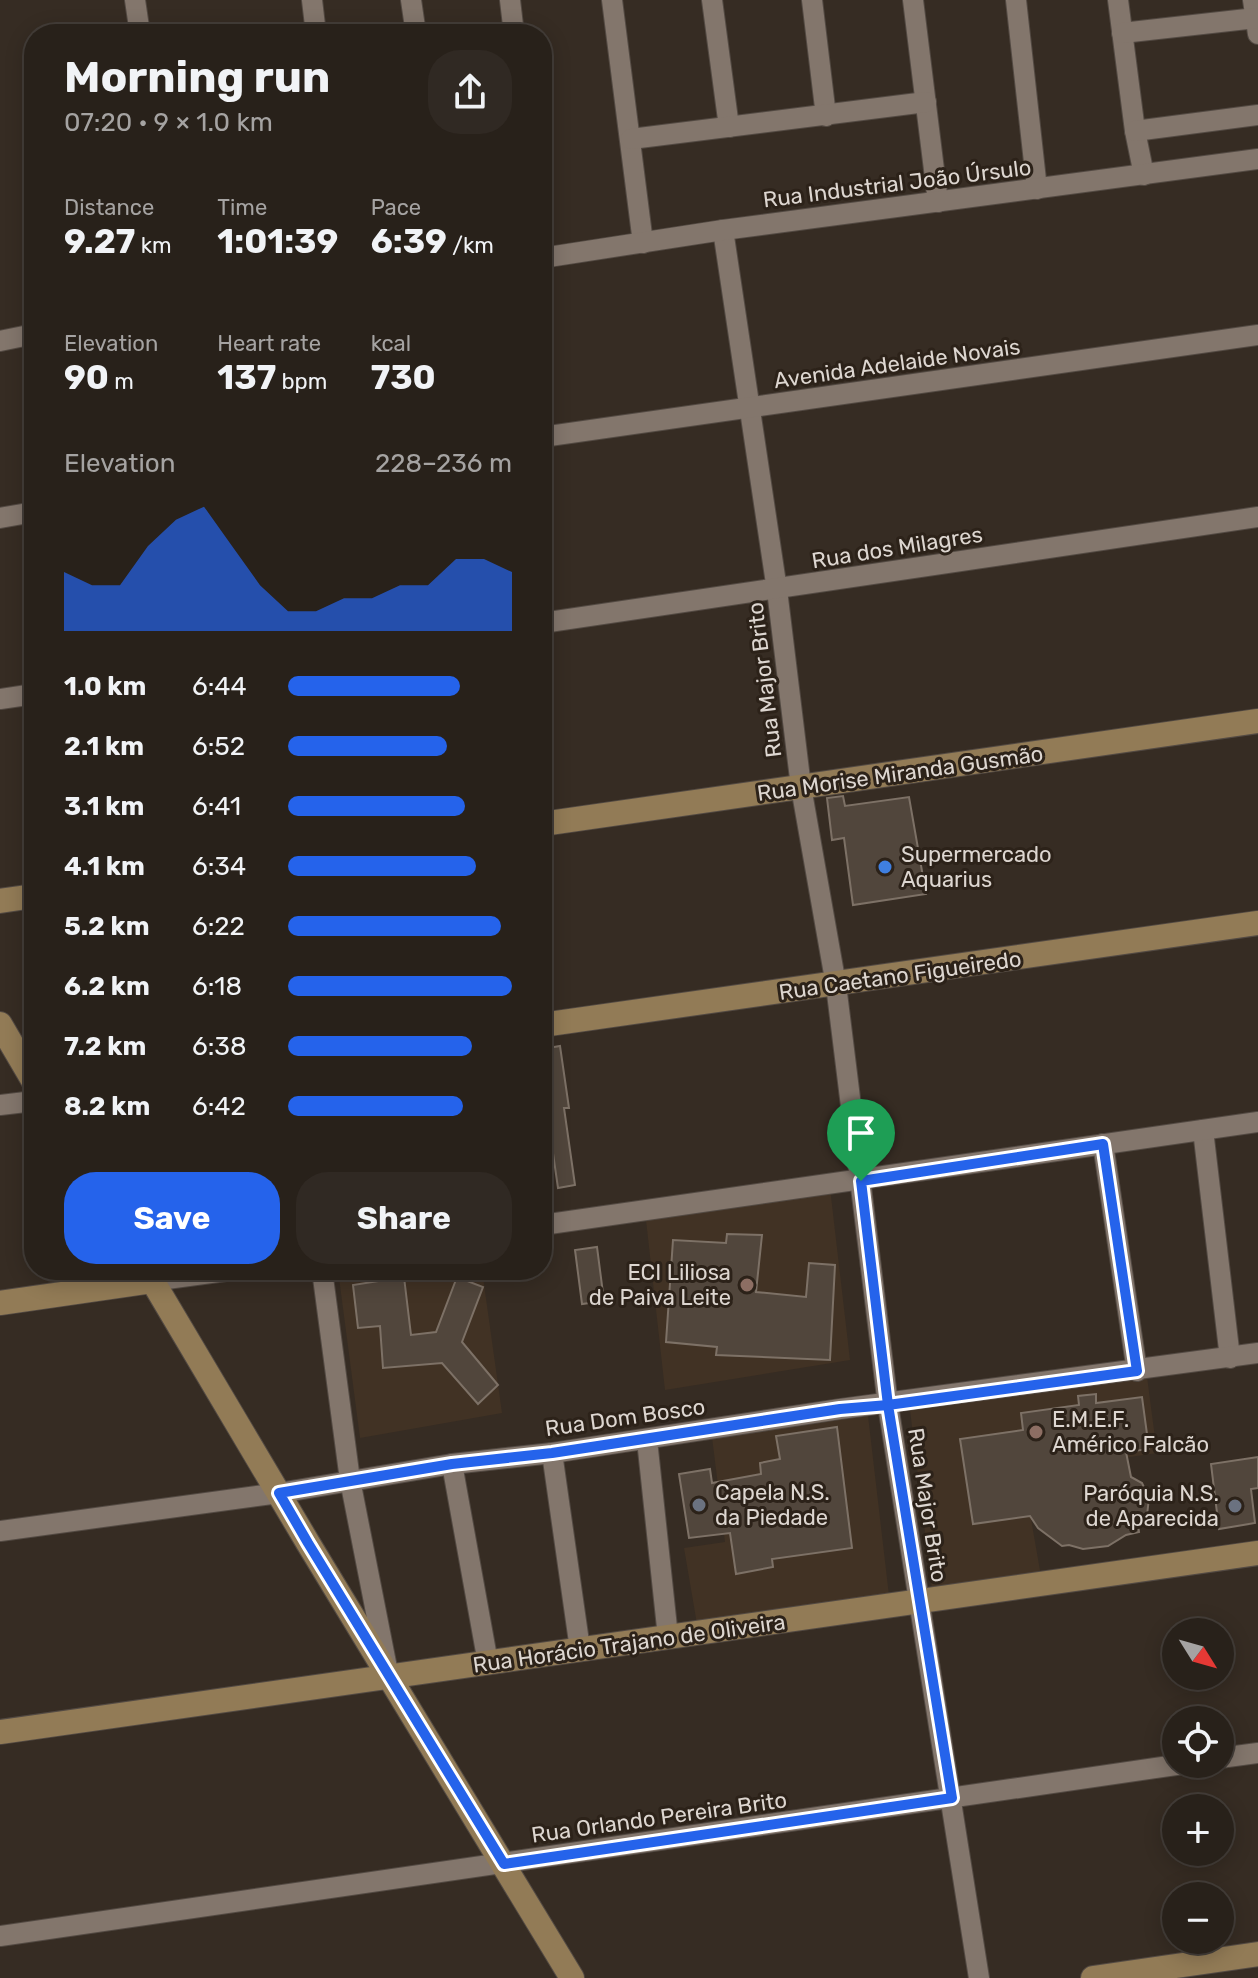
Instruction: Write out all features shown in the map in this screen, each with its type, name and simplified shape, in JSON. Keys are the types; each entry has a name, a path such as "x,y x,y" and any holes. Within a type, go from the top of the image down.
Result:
{"street":[{"path":"135,0 139,24"},
{"path":"312,0 315,24"},
{"path":"411,0 415,24"},
{"path":"510,0 513,24"},
{"path":"612,0 643,243"},
{"path":"712,0 729,127"},
{"path":"812,0 826,116"},
{"path":"913,0 938,202"},
{"path":"1016,0 1037,189"},
{"path":"1118,0 1135,131 1144,175"},
{"path":"1122,33 1256,17"},
{"path":"631,139 926,102"},
{"path":"1135,131 1258,115"},
{"name":"Rua Industrial João Úrsulo","path":"552,257 723,230 1258,159"},
{"name":"Rua Major Brito","path":"723,230 777,590 801,787 836,985 888,1405 979,1978"},
{"name":"Avenida Adelaide Novais","path":"552,436 1258,335"},
{"path":"0,341 24,336"},
{"path":"0,518 24,514"},
{"name":"Rua dos Milagres","path":"552,622 1258,517"},
{"path":"0,699 24,695"},
{"name":"Rua Morise Miranda Gusmão","path":"552,823 1258,721"},
{"path":"0,901 24,897"},
{"name":"Rua Caetano Figueiredo","path":"552,1024 1258,923"},
{"path":"0,1024 24,1065"},
{"path":"0,1105 24,1102"},
{"path":"552,1224 1258,1122"},
{"path":"1203,1130 1230,1358"},
{"path":"1103,1144 1137,1371"},
{"path":"0,1303 127,1280"},
{"path":"151,1280 572,1978"},
{"path":"323,1280 350,1480 389,1677"},
{"name":"Rua Dom Bosco","path":"0,1531 279,1493 452,1464 647,1440 840,1409 888,1405 1258,1353"},
{"path":"647,1440 668,1637"},
{"path":"552,1453 580,1649"},
{"path":"452,1464 488,1663"},
{"name":"Rua Horácio Trajano de Oliveira","path":"0,1732 1258,1553"},
{"path":"1234,1756 1258,1753"},
{"name":"Rua Orlando Pereira Brito","path":"0,1936 1162,1767"},
{"path":"1093,1978 1258,1954"}],"shaded area":[{"name":"ECI Liliosa de Paiva Leite","path":"830,1188 850,1360 665,1390 645,1211"},
{"path":"339,1280 483,1280 502,1413 360,1438"},
{"path":"1146,1369 1157,1453 1023,1473 1042,1582 933,1598 909,1402"},
{"path":"867,1407 890,1604 698,1630 684,1548 725,1542 711,1429"}],"building":[{"name":"Supermercado Aquarius","path":"843,796 845,806 909,797 926,894 853,905 844,838 832,840 827,798"},
{"path":"560,1046 569,1108 564,1108 575,1185 558,1188 552,1146 552,1047"},
{"path":"727,1234 762,1235 756,1292 806,1297 809,1263 835,1265 830,1360 716,1355 717,1347 666,1342 673,1240 726,1243"},
{"path":"597,1247 604,1301 582,1304 575,1250"},
{"path":"404,1280 411,1335 436,1332 456,1280 483,1287 462,1342 498,1385 478,1404 442,1363 383,1368 380,1326 358,1328 353,1285"},
{"path":"1096,1394 1096,1403 1142,1397 1149,1449 1126,1452 1131,1477 1142,1483 1149,1498 1147,1515 1138,1525 1139,1532 1126,1535 1108,1546 1083,1549 1062,1546 1038,1528 1030,1516 973,1524 960,1439 1023,1430 1021,1413 1079,1405 1078,1396"},
{"path":"837,1427 852,1548 772,1559 773,1567 736,1574 730,1533 689,1538 679,1474 710,1469 712,1483 761,1474 760,1463 780,1459 776,1436"},
{"name":"Paróquia N.S. de Aparecida","path":"1258,1457 1258,1488 1251,1489 1255,1523 1219,1529 1211,1464"}],"place":[{"name":"Supermercado Aquarius","path":"885,867"},
{"name":"ECI Liliosa de Paiva Leite","path":"747,1285"},
{"name":"E.M.E.F. Américo Falcão","path":"1036,1432"},
{"name":"Capela N.S. da Piedade","path":"699,1505"},
{"name":"Paróquia N.S. de Aparecida","path":"1235,1506"}],"route":[{"path":"861,1181 888,1405 840,1409 552,1453 452,1464 279,1493 504,1864 952,1798 888,1405 1137,1371 1103,1144 861,1181"}]}
